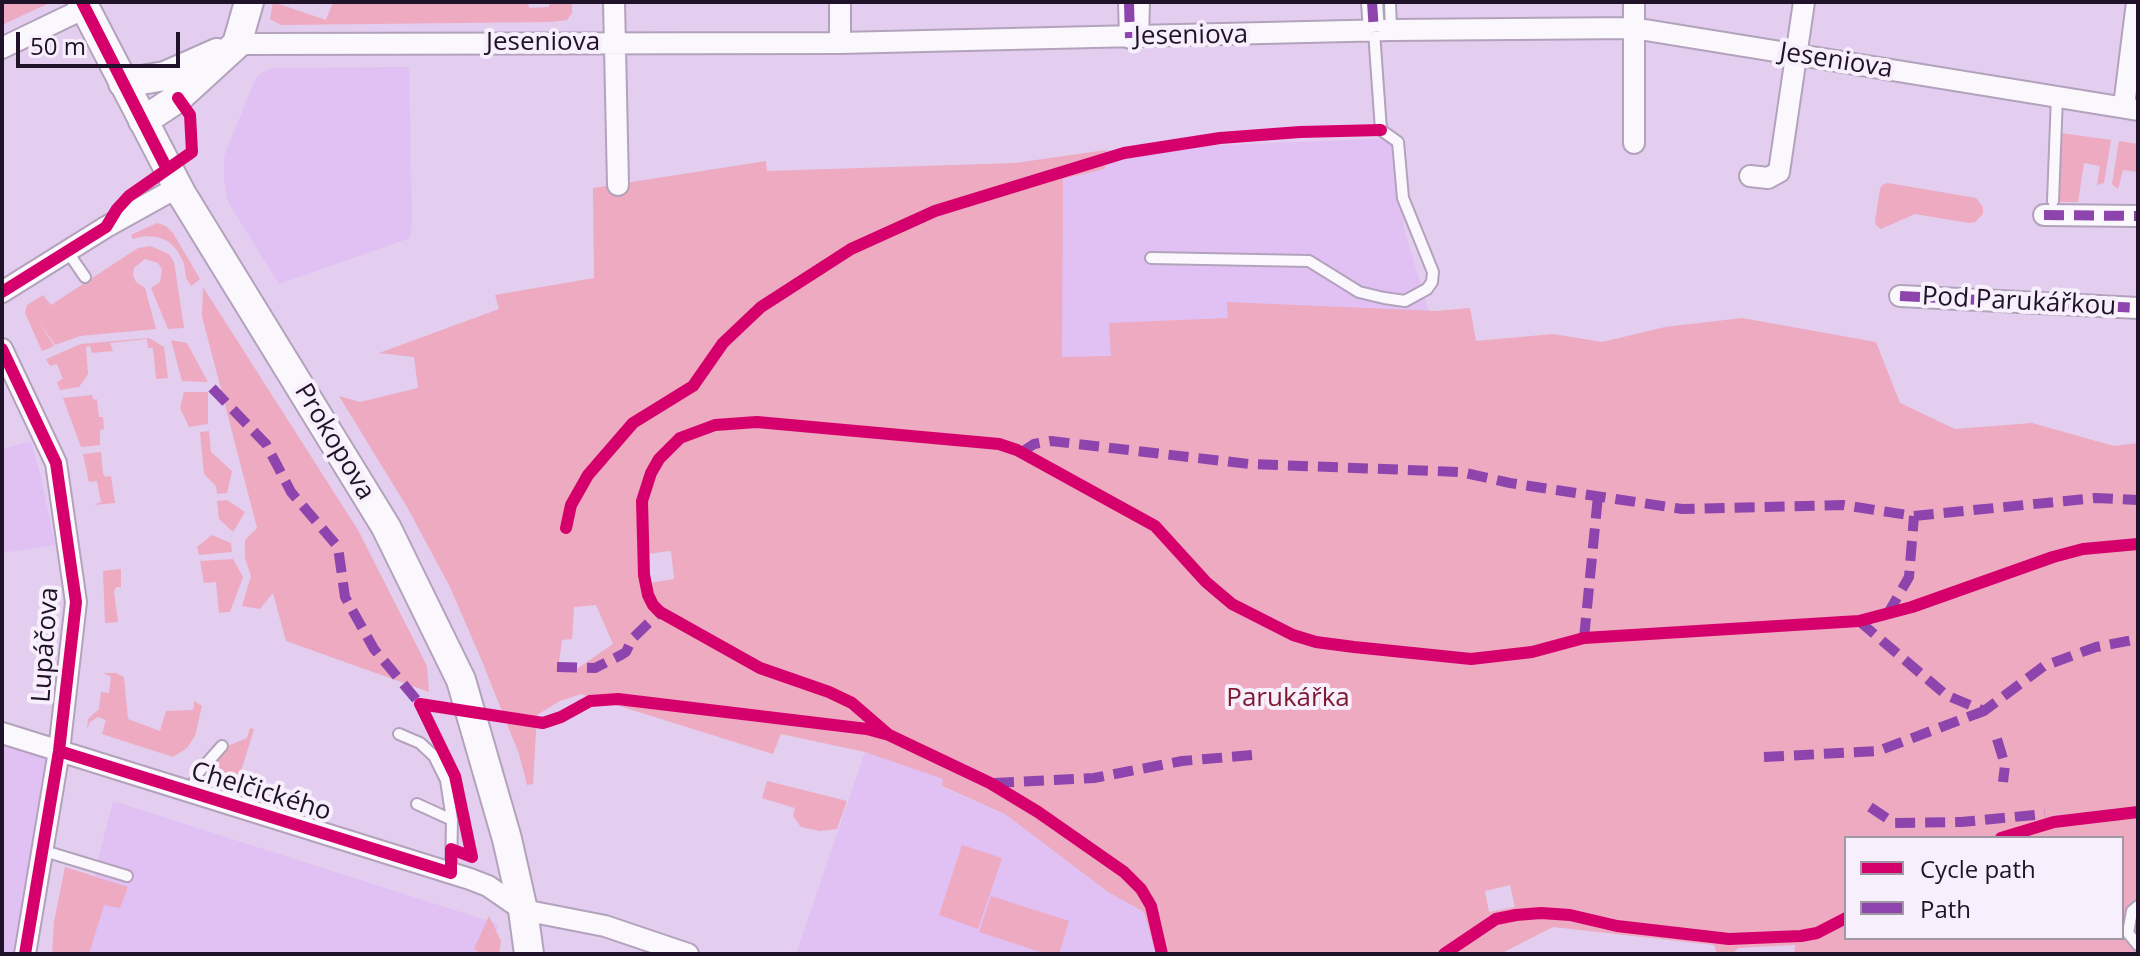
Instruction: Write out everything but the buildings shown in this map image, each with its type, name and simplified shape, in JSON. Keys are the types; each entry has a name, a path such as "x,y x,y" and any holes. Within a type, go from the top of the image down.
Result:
{"street":[{"path":"143,121 178,98 237,44 249,2"},
{"path":"614,2 618,185"},
{"path":"840,2 840,43"},
{"path":"1129,2 1137,38"},
{"path":"1372,2 1382,31"},
{"path":"1634,2 1634,143"},
{"path":"1750,176 1768,178 1779,172 1804,2"},
{"path":"2131,108 2137,2"},
{"path":"2,48 83,5"},
{"name":"Prokopova","path":"83,5 178,187 386,527 461,680 507,839 529,954"},
{"name":"Jeseniova","path":"237,44 840,43 1633,28 2131,108"},
{"path":"123,83 165,76 237,44"},
{"path":"2,292 106,227 178,187"},
{"path":"2048,208 2138,216"},
{"name":"Pod Parukářkou","path":"1900,296 2138,308"},
{"name":"Lupáčova","path":"2,349 56,463 76,602 59,751 25,954"},
{"name":"Chelčického","path":"2,733 451,873 488,886 523,910 605,926 688,954"}],"lane":[{"path":"1137,38 1144,2"},
{"path":"1151,258 1309,261 1359,292 1384,298 1405,301 1427,289 1433,272 1403,198 1398,142 1381,130 1382,31 1390,2"},
{"path":"2048,208 2057,96"},
{"path":"67,251 85,277"},
{"path":"399,734 420,743 434,756 446,780 452,820 451,873"},
{"path":"190,793 198,773 222,746"},
{"path":"417,804 452,820"},
{"path":"41,850 127,876"},
{"path":"2138,906 2128,921 2128,933 2138,945"}],"shaded area":[{"path":"409,67 410,238 279,284 228,202 224,181 224,156 255,80 262,72 275,68"},
{"path":"1395,138 1404,229 1474,461 1061,357 1063,179 1105,169 1106,150"},
{"path":"31,441 55,545 2,553 2,449"},
{"path":"2,744 47,758 13,954 2,954"},
{"path":"865,752 944,779 942,787 1005,814 1108,892 1144,912 1156,954 796,954"},
{"path":"113,801 498,924 491,954 74,954"}],"green space":[{"path":"2,2 49,2 49,3 2,25"},
{"path":"273,2 326,20 333,2 499,2 528,3 529,8 549,7 549,2 572,2 572,13 567,20 550,22 281,25 270,19"},
{"path":"2061,133 2111,140 2104,183 2097,185 2100,166 2084,163 2078,202 2058,202"},
{"path":"2119,141 2138,144 2138,172 2123,170 2118,189 2112,184"},
{"name":"Parukářka","path":"1106,150 1105,169 1063,179 1062,357 1111,356 1109,323 1228,318 1227,302 1436,311 1470,308 1476,341 1553,334 1602,342 1665,327 1742,318 1876,342 1900,403 1955,429 2032,423 2114,446 2138,443 2138,954 1794,954 1795,945 1738,948 1732,954 1717,954 1714,945 1553,927 1500,954 1156,954 1144,912 1108,892 1005,814 942,786 943,779 865,752 781,734 773,754 581,694 560,701 537,715 533,784 527,785 519,754 449,585 407,507 339,396 360,402 418,388 414,357 379,353 499,309 495,295 594,278 593,188 766,161 767,171 1015,163","holes":["671,551 674,579 650,583 646,554","596,605 613,644 575,670 559,663 562,640 572,639 574,607","1510,885 1515,907 1489,912 1485,891"]},
{"path":"1888,183 1976,198 1983,207 1983,214 1975,222 1969,223 1915,214 1881,229 1875,221 1880,189"},
{"path":"157,223 173,233 200,279 191,286 186,278 184,263 168,241 145,236 133,239 131,235"},
{"path":"150,246 169,254 174,262 184,328 168,329 151,288 160,282 162,269 158,263 145,259 134,268 133,275 136,282 145,288 156,329 80,336 55,345 38,320 54,346 42,351 25,313 27,305 43,295 51,305 138,248"},
{"path":"203,287 358,530 427,666 429,692 286,641 273,593 260,609 242,606 251,576 245,558 245,540 257,528 202,316"},
{"path":"149,338 164,347 168,378 156,379 153,348 148,348 147,339 110,343 113,351 92,353 90,346 86,347 88,374 79,387 60,390 57,382 63,379 57,364 50,366 46,359 81,344"},
{"path":"171,340 187,343 208,382 182,381"},
{"path":"184,392 208,392 208,424 189,427 180,408"},
{"path":"92,395 94,400 97,399 104,429 100,430 100,445 81,447 63,398"},
{"path":"209,431 211,452 232,471 227,493 217,494 216,486 204,474 200,432"},
{"path":"101,452 103,473 105,477 111,476 115,503 94,505 101,502 97,481 89,482 83,454"},
{"path":"227,500 245,512 233,532 219,519 217,501"},
{"path":"212,535 231,543 232,552 199,555 197,547"},
{"path":"233,559 243,577 230,612 219,613 216,582 204,583 200,561"},
{"path":"121,569 121,587 116,587 114,592 118,622 105,623 103,571"},
{"path":"103,673 116,673 124,677 128,719 160,731 166,711 192,710 194,701 202,706 195,736 187,748 173,757 102,734 106,720 98,717 90,722 87,729 88,719 99,709 101,692 109,693 111,677"},
{"path":"250,728 254,729 239,778 211,769 223,748 247,738"},
{"path":"767,781 847,801 837,829 820,831 801,827 793,816 795,808 762,798"},
{"path":"962,845 1002,858 978,929 939,915"},
{"path":"65,867 128,887 120,908 104,905 89,954 52,954 54,922"},
{"path":"991,896 1069,921 1059,954 1047,954 979,932"},
{"path":"489,916 501,941 499,954 478,954 474,949"}],"marked path":[{"path":"1129,2 1130,38"},
{"path":"1372,2 1374,32"},
{"path":"2044,215 2138,216"},
{"path":"1900,296 2138,308"},
{"path":"212,388 266,444 291,492 338,547 345,597 374,649 420,704"},
{"path":"1022,452 1034,444 1051,441 1249,464 1461,472 1510,483 1682,509 1843,505 1914,516 2095,498 2138,500"},
{"path":"1584,638 1598,496"},
{"path":"1887,615 1909,577 1914,516"},
{"path":"557,667 595,668 621,655 626,652 632,639 660,612"},
{"path":"1859,621 1946,695 1984,711 2044,666 2096,647 2138,639"},
{"path":"1764,757 1878,751 1984,711"},
{"path":"1997,739 2005,765 2003,782"},
{"path":"994,783 1094,778 1182,761 1253,755"},
{"path":"1870,807 1894,823 1961,822 2045,814"}],"cycle path":[{"path":"82,2 167,169"},
{"path":"2,292 106,227 129,196 192,152 190,115 178,98"},
{"path":"566,528 571,505 588,475 633,423 693,386 723,343 761,307 851,249 935,211 1124,153 1220,138 1381,130"},
{"path":"2,349 56,463 76,602 59,751 25,954"},
{"path":"889,735 852,703 760,668 660,612 653,605 644,575 642,501 659,459 680,438 715,425 757,422 999,444 1017,450 1155,526 1206,582 1232,604 1293,635 1316,642 1471,659 1532,652 1584,638 1859,621 1912,607 2053,557 2083,549 2138,544"},
{"path":"420,704 543,723 590,701 618,699 867,729 889,735 990,783 1124,872 1141,889 1151,906 1162,954"},
{"path":"420,704 455,776 472,857"},
{"path":"59,751 451,873 451,849 472,857"},
{"path":"2008,836 2054,822 2138,812"},
{"path":"1444,954 1496,919 1516,915 1570,915 1617,926 1729,939 1801,936 1817,933 1844,919"}]}
